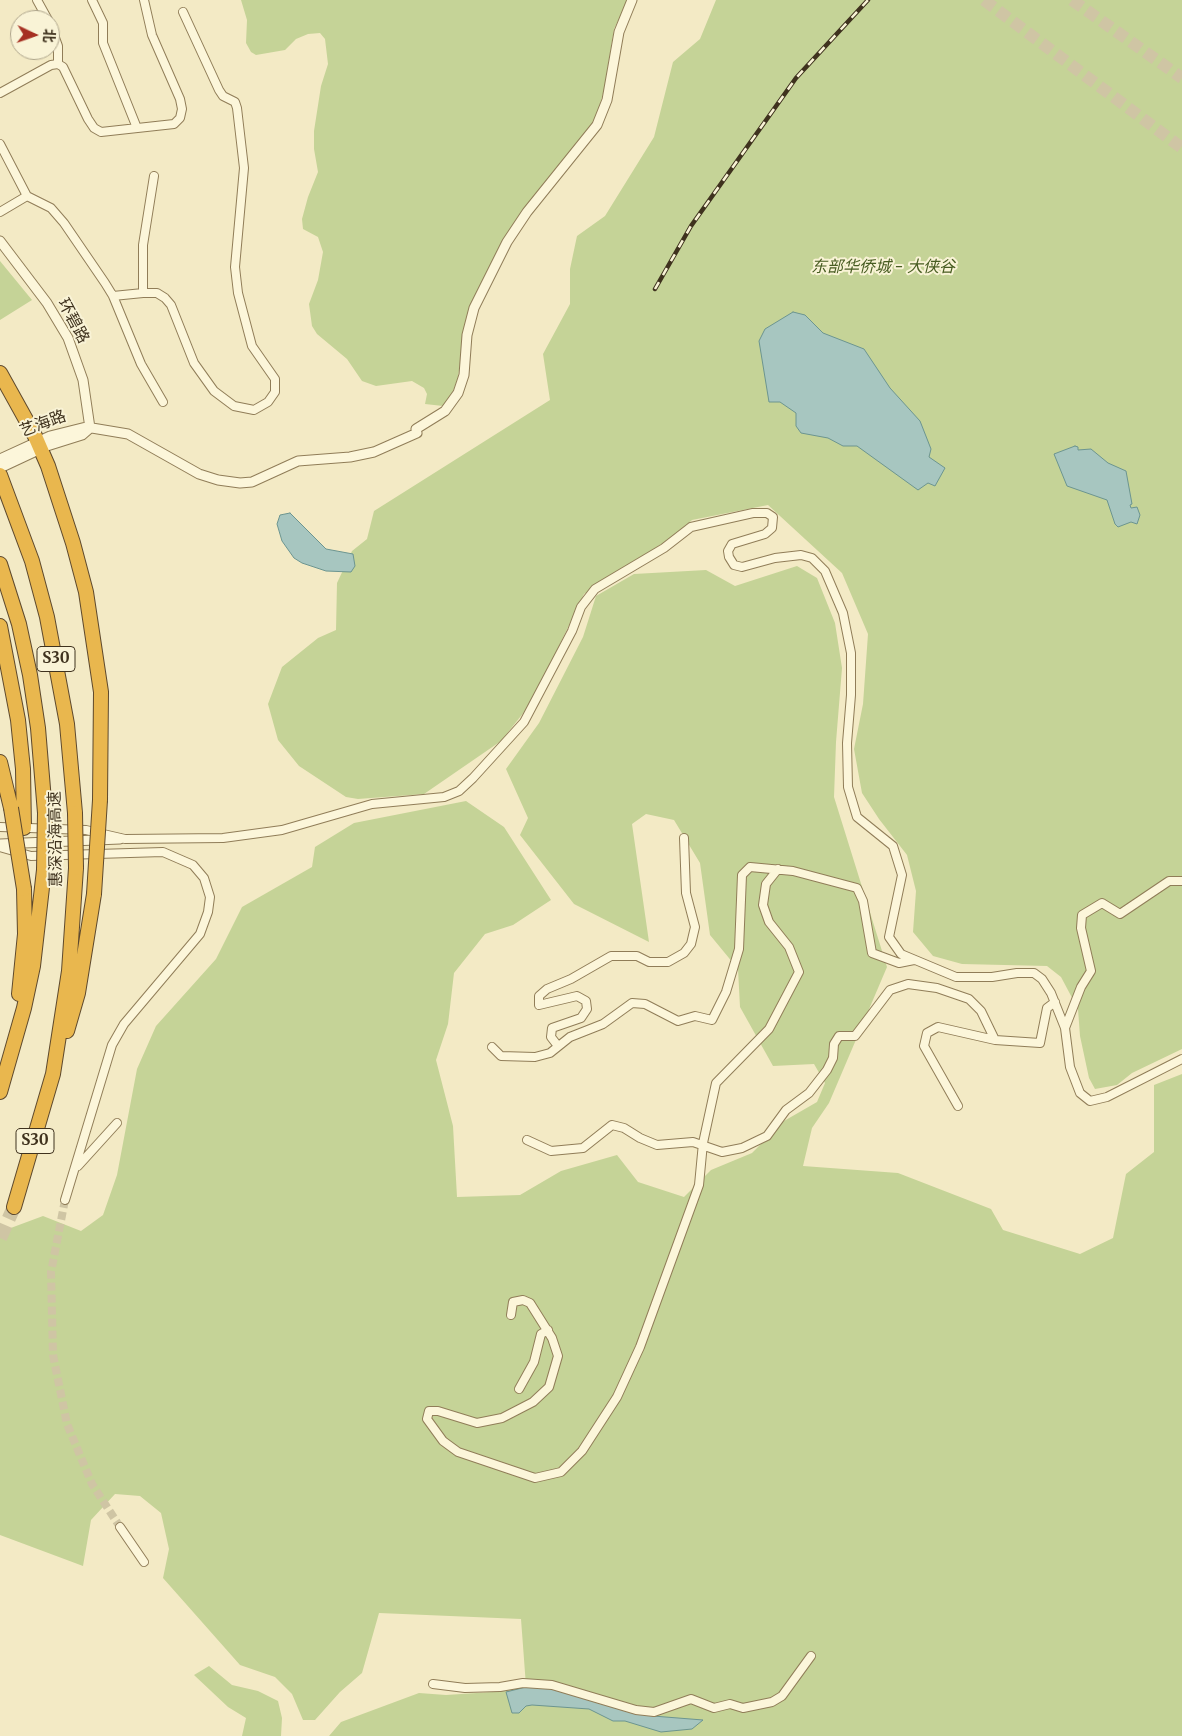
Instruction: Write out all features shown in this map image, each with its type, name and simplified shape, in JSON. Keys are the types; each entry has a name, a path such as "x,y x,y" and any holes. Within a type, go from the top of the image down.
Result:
{"highway":[{"path":"0,373 39,444 78,561 94,634 102,710 100,800 94,894 78,992 53,1074"},
{"name":"惠深沿海高速","path":"0,474 14,509 45,608 58,668 67,724 75,813 76,868 69,971 53,1074 14,1207"},
{"name":"惠深沿海高速","path":"0,564 18,624 30,674 38,728 44,813 44,870 33,966 9,1066 0,1092"},
{"path":"0,626 18,720 23,769 24,828"},
{"path":"0,762 11,808 24,889 23,966 9,1066"}],"street":[{"path":"92,0 103,23 103,43 137,128"},
{"path":"0,93 51,65 58,64 63,67 94,128 101,132 109,133 174,124 180,118 182,109 180,99 152,35 144,0"},
{"path":"90,428 128,434 199,474 218,480 240,483 252,482 298,461 350,457 374,452 417,433 416,428 445,411 458,394 464,375 467,335 474,308 507,242 527,212 597,125 607,100 619,32 632,0"},
{"path":"113,296 143,292 157,294 165,298 171,305 194,363 214,391 234,406 246,410 254,410 268,402 275,392 275,379 252,346 236,281 236,252 244,168 237,108 235,102 224,96 219,90 183,12"},
{"path":"0,144 27,196 51,208 64,223 113,296 141,364 163,402"},
{"path":"143,292 144,238 154,176"},
{"path":"0,212 27,196"},
{"name":"环碧路","path":"0,241 47,303 68,338 83,380 90,428"},
{"name":"艺海路","path":"0,459 39,444 82,435 90,428"},
{"name":"艺海路","path":"0,468 39,444"},
{"path":"0,846 120,839 223,838 257,834 308,824 363,806 384,802 431,800 459,791 503,748 524,722 572,631 581,607 595,589 664,548 691,527 753,513 767,513 773,517 772,528 765,534 732,544 728,551 729,557 734,565 742,567 774,558 801,555 812,558 825,572 843,613 851,653 852,695 847,743 848,787 857,817 893,846 902,875 889,937 900,954 956,976 992,977 1017,973 1034,973 1042,979 1055,1002 1065,1028 1070,1067 1080,1093 1090,1101 1107,1097 1182,1059"},
{"path":"0,827 86,830 120,839"},
{"path":"558,1046 551,1037 552,1028 581,1018 587,1009 586,1002 577,996 539,1005 539,996 546,989 571,979 611,956 637,956 649,962 668,962 684,953 691,944 695,927 686,893 684,838"},
{"path":"0,846 31,856 163,852 193,864 204,878 210,897 208,912 200,934 134,1011 112,1045 65,1200"},
{"path":"492,1047 500,1056 535,1057 550,1053 570,1037 604,1024 632,1003 645,1004 678,1021 695,1016 712,1020 726,992 739,950 742,875 750,867 778,869 856,888 863,901 872,953 899,963 914,960"},
{"path":"511,1315 513,1302 523,1300 530,1303 548,1330 558,1356 549,1387 533,1402 502,1418 477,1423 438,1411 428,1411 427,1419 443,1441 458,1452 535,1478 560,1472 582,1451 617,1397 640,1346 699,1186 703,1146 716,1083 769,1029 799,972 789,948 768,922 763,905 766,884 778,869"},
{"path":"1065,1028 1081,987 1091,972 1081,928 1082,915 1102,903 1120,914 1169,881 1182,881"},
{"path":"527,1140 551,1151 583,1148 612,1125 624,1128 640,1138 657,1144 677,1145 693,1142 722,1152 742,1148 767,1136 786,1110 808,1093 827,1070 833,1058 834,1044 839,1036 855,1036 890,990 908,984 936,988 969,999 981,1011 995,1040"},
{"path":"958,1106 924,1046 927,1032 938,1027 995,1040 1040,1043 1048,1008 1055,1002"},
{"path":"75,1169 117,1123"},
{"path":"519,1389 534,1362 541,1334 548,1330"},
{"path":"120,1527 144,1562"},
{"path":"433,1684 465,1688 500,1687 523,1683 552,1685 629,1708 654,1712 691,1699 714,1708 730,1704 743,1708 756,1707 772,1702 782,1696 811,1656"}],"green space":[{"path":"241,0 628,0 614,29 604,90 594,125 518,218 506,237 472,301 466,322 458,377 452,394 443,406 425,404 427,394 424,388 412,381 376,386 362,381 347,359 317,334 312,326 309,304 318,280 323,252 318,237 303,229 302,219 318,172 314,149 314,131 321,86 328,64 325,39 320,33 308,34 296,39 285,50 256,55 251,52 246,43 247,20"},
{"name":"东部华侨城 - 大侠谷","path":"716,0 1182,0 1182,1049 1132,1073 1117,1085 1095,1089 1089,1078 1080,1036 1078,1009 1061,977 1047,966 962,964 933,956 913,932 916,891 907,855 879,819 862,793 854,749 863,704 868,634 842,573 768,505 692,520 677,534 584,594 532,702 501,741 424,794 358,799 346,797 299,766 278,740 268,704 282,667 318,638 336,630 337,583 352,551 367,539 374,511 550,400 543,354 570,304 570,269 577,236 605,216 654,137 673,62 700,39"},
{"path":"0,261 32,300 0,320"},
{"path":"797,566 817,578 835,623 842,668 834,797 887,967 829,1103 812,1128 803,1166 898,1173 991,1209 1003,1230 1080,1254 1113,1238 1126,1174 1154,1152 1154,1085 1182,1074 1182,1736 329,1736 341,1722 419,1693 446,1695 492,1692 526,1686 521,1619 379,1613 362,1673 340,1692 315,1720 303,1720 292,1694 275,1677 240,1665 163,1578 169,1549 161,1513 140,1496 115,1494 91,1520 83,1566 0,1535 0,1232 43,1216 81,1231 103,1215 117,1175 137,1069 156,1026 216,959 242,907 312,867 315,847 354,823 466,801 504,827 551,900 513,925 485,934 454,973 448,1024 436,1060 453,1126 457,1197 520,1195 561,1171 617,1155 638,1182 684,1197 711,1170 752,1153 784,1121 817,1102 825,1083 814,1064 773,1066 740,1007 738,969 710,935 700,863 674,820 646,814 632,824 649,942 574,904 520,835 528,818 506,769 539,723 583,637 596,596 634,574 706,570 735,586"},
{"path":"209,1666 232,1685 258,1691 278,1701 282,1718 281,1736 242,1736 246,1718 228,1707 194,1675"}],"water":[{"path":"793,312 805,315 823,333 864,349 890,388 920,421 931,449 929,457 945,468 935,486 928,483 918,490 857,446 843,446 828,438 801,433 796,426 796,413 780,402 769,402 759,341 765,329"},
{"path":"1075,446 1078,447 1078,450 1091,449 1108,463 1126,471 1132,504 1130,505 1131,508 1137,507 1140,515 1137,524 1131,522 1118,527 1115,524 1107,500 1067,486 1054,454"},
{"path":"290,513 326,549 353,554 355,566 351,572 326,571 302,563 294,558 282,541 277,524 280,515"},
{"path":"530,1686 543,1686 653,1716 703,1720 692,1729 661,1732 625,1721 613,1721 589,1709 532,1705 526,1706 519,1713 512,1713 506,1692"}],"tunnel":[{"path":"984,0 1182,148"},
{"path":"1072,0 1182,78"},
{"path":"65,1200 51,1272 53,1355 67,1424 92,1484 120,1527"},
{"path":"0,1238 14,1207"}],"railway":[{"path":"655,289 691,226 796,78 868,0"}]}
